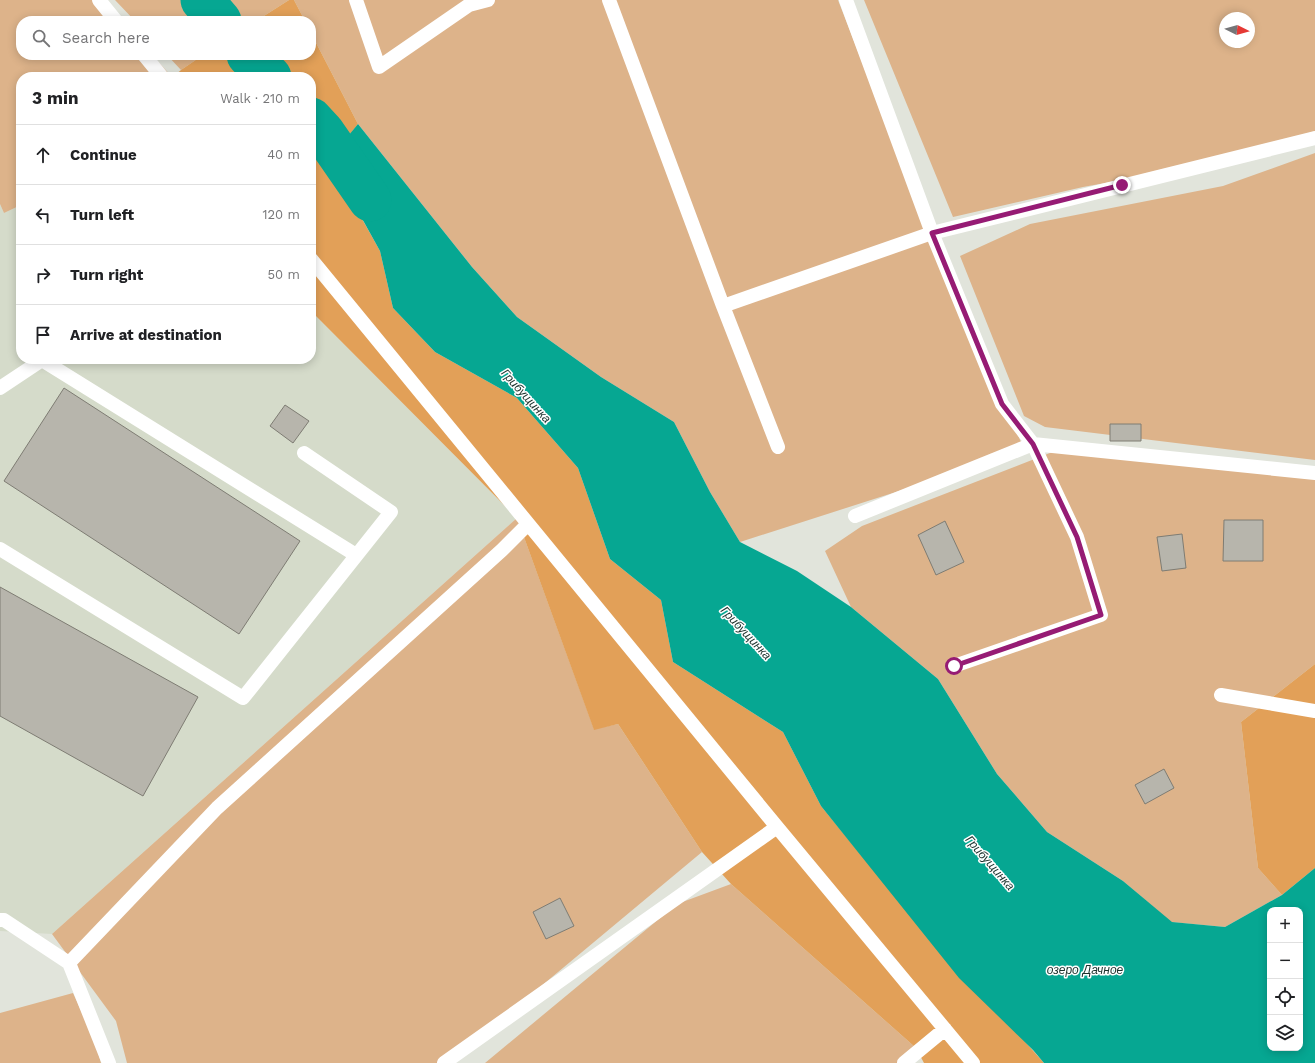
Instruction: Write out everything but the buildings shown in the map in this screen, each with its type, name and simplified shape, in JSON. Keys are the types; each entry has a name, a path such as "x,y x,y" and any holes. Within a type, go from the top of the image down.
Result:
{"lane":[{"path":"99,0 112,16"},
{"path":"356,0 379,67 470,6 488,0"},
{"path":"609,0 723,306 778,447"},
{"path":"846,0 932,233 1002,404 1033,444 1077,537 1101,615 954,666"},
{"path":"148,60 158,72"},
{"path":"723,306 932,233 1315,138"},
{"path":"316,265 776,827 973,1063"},
{"path":"0,388 36,364"},
{"path":"48,364 356,555"},
{"path":"855,516 1033,444 1315,474"},
{"path":"0,549 243,698 391,512 304,453"},
{"path":"69,963 217,808 496,556 528,524"},
{"path":"1221,695 1315,711"},
{"path":"444,1063 776,827"},
{"path":"0,920 4,920 69,963 109,1063"},
{"path":"904,1063 945,1029"}],"shaded area":[{"path":"0,0 96,0 113,16 16,16 16,60 157,60 167,72 16,72 16,207 4,213 0,204"},
{"path":"115,0 289,0 264,16 130,16"},
{"path":"289,0 294,0 302,16 264,16"},
{"path":"294,0 838,0 926,227 1021,442 924,483 740,542 710,492 674,422 601,377 517,317 472,267 358,124 316,43 316,16 302,16"},
{"path":"864,0 1315,0 1315,131 1216,163 1083,187 953,217"},
{"path":"316,43 358,124 329,160 380,251 393,308 435,352 517,398 578,468 610,559 661,600 673,662 783,732 821,806 884,883 1044,1063 924,1063 916,1048 731,884 702,852 618,724 594,730 517,518 316,316 316,72 179,72 196,60 316,60"},
{"path":"172,60 196,60 181,70"},
{"path":"1315,153 1315,460 1045,427 1024,416 960,256 1030,224 1223,186"},
{"path":"0,204 4,213 16,207 16,364 316,364 316,316 517,518 52,934 0,931"},
{"path":"1055,451 1315,476 1315,664 1241,722 1258,868 1282,895 1225,927 1171,922 1123,881 1047,832 997,774 938,679 851,607 825,551 862,526"},
{"path":"517,518 594,729 618,724 702,852 449,1063 127,1063 116,1021 52,934"},
{"path":"1315,664 1315,868 1282,895 1258,868 1241,722"},
{"path":"731,884 916,1048 897,1063 485,1063 677,904"},
{"path":"73,993 95,1041 101,1063 0,1063 0,1013"}],"water":[{"name":"озеро Дачное","path":"358,124 472,267 517,317 601,377 674,422 710,492 740,542 797,571 851,607 938,679 997,774 1047,832 1123,881 1172,922 1225,927 1282,895 1315,868 1315,1063 1044,1063 1033,1050 959,978 821,806 783,732 673,662 661,600 610,559 578,468 517,398 435,352 393,308 380,251 329,159"}],"waterway":[{"name":"Грибущинка","path":"202,0 216,16"},
{"name":"Грибущинка","path":"253,60 265,72"},
{"name":"Грибущинка","path":"316,124 323,132 370,200"}],"route":[{"path":"954,666 1101,615 1077,537 1033,444 1002,404 932,233 1122,185"}]}
